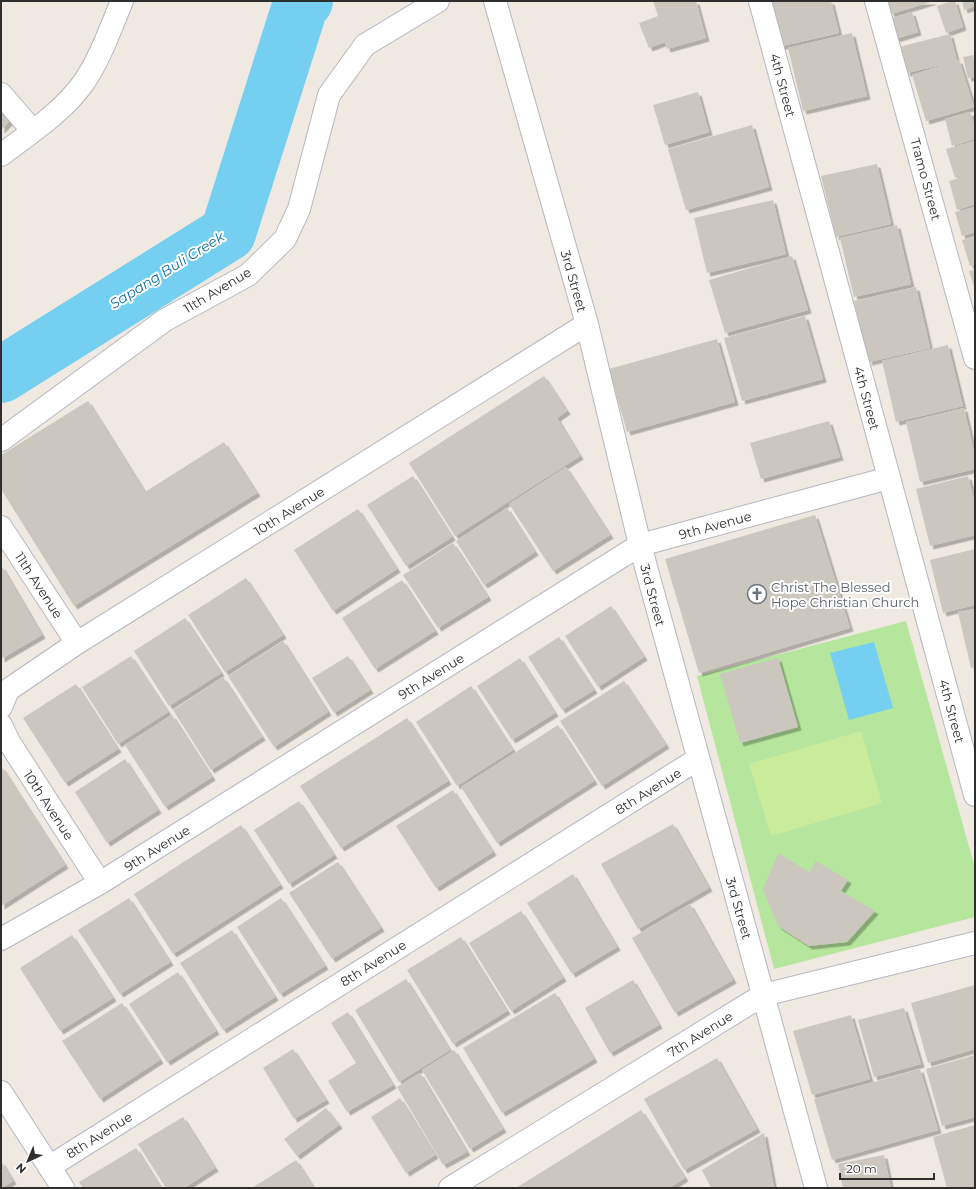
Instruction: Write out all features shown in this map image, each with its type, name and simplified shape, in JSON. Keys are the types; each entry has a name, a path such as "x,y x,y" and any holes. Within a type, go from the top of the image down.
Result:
{"street":[{"path":"1,155 61,109 84,82 106,42 122,1"},
{"name":"11th Avenue","path":"1,440 165,320 248,275 285,239 299,209 329,95 365,45 438,1"},
{"name":"3rd Street","path":"496,1 587,324 640,545 816,1188"},
{"name":"4th Street","path":"760,1 975,795"},
{"name":"Tramo Street","path":"876,1 975,358"},
{"path":"1,94 33,131"},
{"name":"10th Avenue","path":"1,707 8,690 77,644 587,324"},
{"name":"9th Avenue","path":"1,939 100,883 640,545 889,478"},
{"name":"11th Avenue","path":"1,527 77,644"},
{"name":"10th Avenue","path":"1,725 9,742 100,883"},
{"name":"8th Avenue","path":"49,1166 698,759"},
{"name":"7th Avenue","path":"450,1188 763,995 975,943"},
{"path":"1,1092 63,1188"}],"green space":[{"path":"906,621 975,868 975,917 774,969 697,676"},
{"path":"861,731 882,803 771,836 749,764"}],"water":[{"path":"874,642 893,708 849,720 830,653"}],"building":[{"path":"653,1 696,1 706,38 667,49 665,42 649,48 639,23 658,16"},
{"path":"767,1 831,1 839,33 778,47"},
{"path":"887,1 934,1 891,14"},
{"path":"955,1 963,27 946,33 937,6"},
{"path":"962,1 975,1 975,6 964,10"},
{"path":"912,12 918,32 892,40 886,20"},
{"path":"852,33 867,96 803,111 788,48"},
{"path":"950,34 957,61 907,73 899,47"},
{"path":"973,55 975,77 968,78 963,57"},
{"path":"959,60 974,107 926,121 912,75"},
{"path":"698,92 709,132 665,145 653,105"},
{"path":"1,103 14,117 1,130"},
{"path":"970,112 975,127 975,139 952,146 945,119"},
{"path":"752,125 769,187 686,210 668,149"},
{"path":"975,141 975,172 955,178 946,149"},
{"path":"877,164 891,224 836,237 821,176"},
{"path":"975,173 975,204 957,210 949,181"},
{"path":"773,200 786,254 707,273 694,218"},
{"path":"975,207 975,232 962,236 955,212"},
{"path":"897,225 911,284 854,297 840,238"},
{"path":"975,237 975,264 970,266 962,240"},
{"path":"792,256 808,310 725,333 709,280"},
{"path":"975,270 975,290 969,271"},
{"path":"916,287 930,348 869,362 854,301"},
{"path":"805,316 823,379 742,401 724,338"},
{"path":"717,339 735,402 627,432 609,369"},
{"path":"948,345 963,406 896,422 882,361"},
{"path":"544,376 567,411 557,418 580,456 455,536 409,463"},
{"path":"88,401 145,492 224,442 257,493 74,606 1,489 1,455"},
{"path":"964,408 975,456 975,469 920,482 906,422"},
{"path":"829,421 840,457 761,479 750,443"},
{"path":"566,467 610,535 553,571 509,504"},
{"path":"413,476 452,537 406,566 367,505"},
{"path":"968,476 975,503 975,535 930,546 916,489"},
{"path":"507,508 535,552 484,585 456,541"},
{"path":"358,509 397,569 333,611 294,550"},
{"name":"Christ The Blessed Hope Christian Church","path":"815,515 850,628 699,673 665,559"},
{"path":"453,543 488,597 438,628 403,575"},
{"path":"975,549 975,605 943,613 930,560"},
{"path":"1,565 42,635 1,659"},
{"path":"246,578 283,635 225,672 188,615"},
{"path":"402,580 435,631 375,669 342,618"},
{"path":"611,606 644,657 598,687 565,636"},
{"path":"975,609 975,667 971,668 958,612"},
{"path":"185,618 221,673 169,706 134,651"},
{"path":"559,637 594,690 562,710 528,657"},
{"path":"283,641 328,712 274,747 228,676"},
{"path":"131,656 168,712 118,744 82,687"},
{"path":"348,656 370,690 334,713 312,678"},
{"path":"520,658 555,713 512,740 477,686"},
{"path":"778,658 798,727 740,743 720,674"},
{"path":"223,677 262,737 211,770 173,710"},
{"path":"624,681 666,745 602,786 560,721"},
{"path":"76,684 118,749 65,783 23,718"},
{"path":"471,686 513,750 457,786 416,722"},
{"path":"172,715 212,777 165,807 125,745"},
{"path":"407,718 448,781 341,848 300,786"},
{"path":"558,725 594,781 497,843 461,787"},
{"path":"125,759 158,810 107,843 75,792"},
{"path":"1,766 65,865 1,906"},
{"path":"453,790 493,852 436,888 396,826"},
{"path":"299,801 334,855 289,884 254,830"},
{"path":"673,824 709,888 638,929 601,864"},
{"path":"241,825 280,885 173,954 134,894"},
{"path":"778,853 809,872 816,861 848,880 841,891 875,911 847,942 809,946 778,926 763,889"},
{"path":"338,862 381,928 332,959 289,893"},
{"path":"573,874 617,947 572,974 527,903"},
{"path":"129,898 170,962 120,994 78,930"},
{"path":"281,898 325,966 280,994 237,927"},
{"path":"690,904 733,980 675,1013 632,938"},
{"path":"521,911 563,978 511,1011 469,943"},
{"path":"232,930 275,997 223,1030 180,963"},
{"path":"72,935 113,998 60,1031 20,968"},
{"path":"461,937 507,1011 453,1044 407,970"},
{"path":"178,972 216,1031 167,1062 129,1004"},
{"path":"406,979 450,1050 399,1082 355,1010"},
{"path":"633,980 659,1025 610,1053 585,1008"},
{"path":"975,985 975,1049 928,1063 911,1003"},
{"path":"555,993 594,1059 502,1113 463,1048"},
{"path":"122,1003 160,1060 100,1099 62,1041"},
{"path":"904,1008 921,1064 874,1077 858,1020"},
{"path":"348,1012 393,1085 347,1112 328,1081 356,1063 331,1023"},
{"path":"851,1015 870,1079 812,1095 793,1031"},
{"path":"293,1049 326,1100 294,1119 263,1068"},
{"path":"454,1050 503,1129 470,1149 422,1070"},
{"path":"975,1055 975,1117 942,1126 926,1069"},
{"path":"717,1058 757,1129 684,1170 644,1099"},
{"path":"920,1069 938,1130 832,1160 814,1099"},
{"path":"420,1073 467,1152 443,1165 397,1087"},
{"path":"400,1098 435,1155 406,1173 371,1117"},
{"path":"326,1108 339,1125 297,1156 284,1139"},
{"path":"641,1110 685,1178 669,1188 516,1188"},
{"path":"183,1117 215,1168 184,1188 166,1188 138,1144"},
{"path":"975,1125 975,1188 947,1188 933,1137"},
{"path":"764,1133 774,1188 711,1188 702,1170"},
{"path":"136,1148 161,1188 83,1188 79,1182"},
{"path":"884,1155 891,1188 843,1188 838,1164"},
{"path":"296,1160 314,1188 252,1188"},
{"path":"1,1161 13,1181 1,1188"}],"waterway":[{"name":"Sapang Buli Creek","path":"1,375 228,233 301,3 305,1"}],"place":[{"name":"Christ The Blessed Hope Christian Church","path":"757,594"}]}
